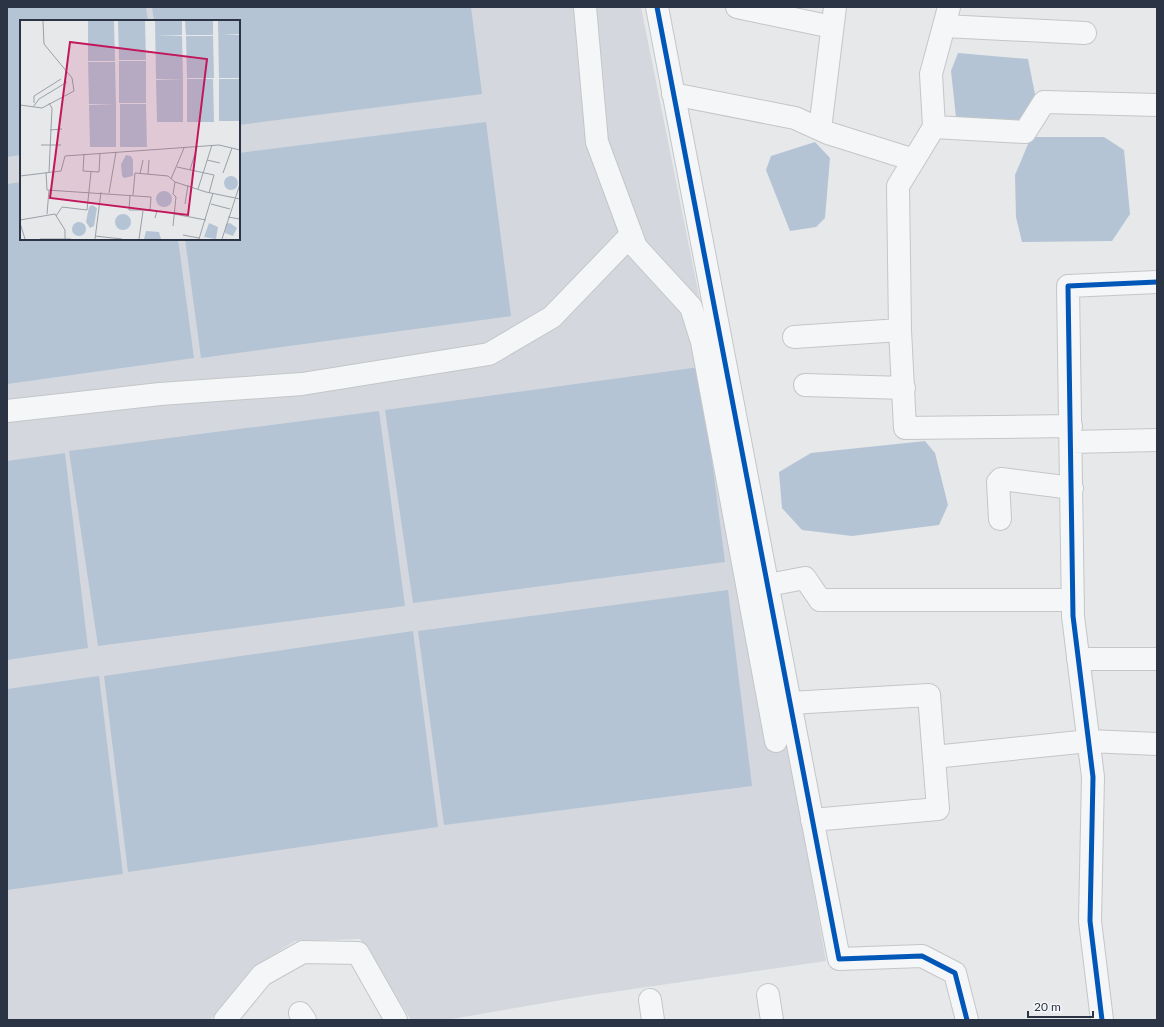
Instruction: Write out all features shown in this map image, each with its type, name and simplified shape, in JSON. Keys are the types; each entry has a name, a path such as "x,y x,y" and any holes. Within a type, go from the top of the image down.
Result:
{"street":[{"path":"585,7 596,142 636,246 691,307 702,342 776,741"},
{"path":"657,7 839,959 922,956 955,973 967,1020"},
{"path":"737,7 834,17 820,129"},
{"path":"1085,33 946,17 932,74 934,127 898,186 900,330 905,428 1071,434 1157,440"},
{"path":"674,94 795,118 820,129 914,160"},
{"path":"934,127 1025,132 1044,102 1157,105"},
{"path":"7,411 168,394 302,384 488,354 552,317 631,235"},
{"path":"1102,1020 1090,921 1093,777 1072,616 1072,488 1068,286 1157,282"},
{"path":"794,337 900,330"},
{"path":"805,385 904,388"},
{"path":"1000,519 998,482 1001,479 1072,488"},
{"path":"768,585 805,578 820,600 1073,600"},
{"path":"1078,659 1157,659"},
{"path":"790,703 929,695 938,809 812,820"},
{"path":"934,757 1089,741 1157,744"},
{"path":"225,1020 262,974 303,952 358,953 396,1020"},
{"path":"768,995 772,1020"}],"shaded area":[{"path":"7,7 641,7 784,719 826,961 585,996 446,1020 411,1020 360,939 295,941 255,966 210,1020 7,1020"}],"water":[{"path":"7,7 146,7 148,20 20,20 20,155 7,157"},
{"path":"152,7 471,7 482,94 240,125 240,20 154,20"},
{"path":"958,53 1028,59 1035,94 1026,122 956,117 951,71"},
{"path":"486,122 511,316 201,358 185,240 240,240 240,153"},
{"path":"1031,137 1104,137 1124,150 1130,214 1112,241 1022,242 1016,217 1015,175"},
{"path":"815,142 830,158 825,218 816,227 790,231 766,170 771,156"},
{"path":"20,182 20,240 178,240 194,358 7,384 7,184"},
{"path":"700,367 725,562 413,603 385,410"},
{"path":"379,411 405,606 98,646 69,451"},
{"path":"925,441 935,453 948,505 939,525 852,536 802,530 782,508 779,472 811,453"},
{"path":"65,453 88,648 7,660 7,461"},
{"path":"728,590 752,786 444,825 418,631"},
{"path":"413,631 438,827 128,872 104,676"},
{"path":"99,676 123,874 7,890 7,689"}],"cycle path":[{"path":"657,7 839,959 922,956 955,973 967,1020"},
{"path":"1102,1020 1090,921 1093,777 1073,616 1068,286 1157,282"}]}
